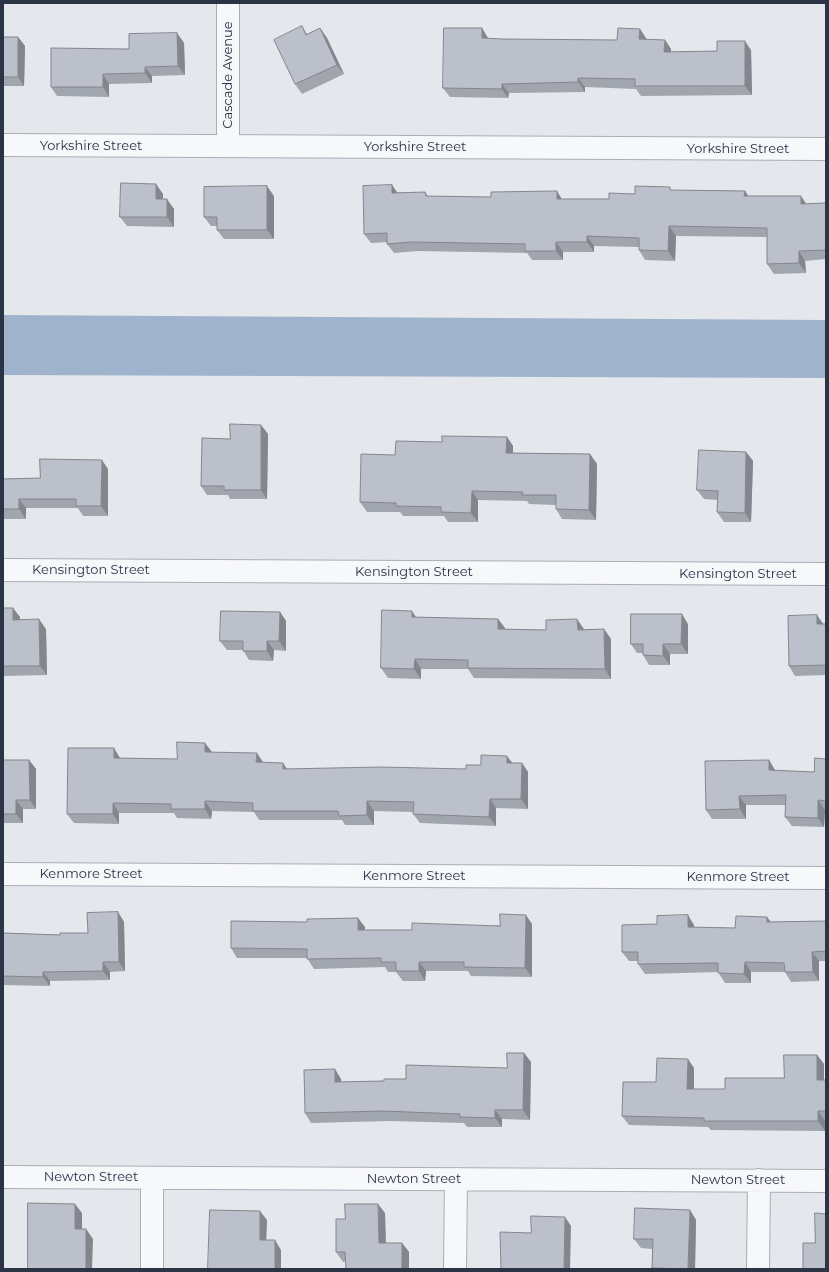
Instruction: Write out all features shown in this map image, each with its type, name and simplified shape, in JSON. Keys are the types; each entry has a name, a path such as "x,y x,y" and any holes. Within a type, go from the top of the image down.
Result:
{"street":[{"name":"Cascade Avenue","path":"228,3 228,146"},
{"name":"Yorkshire Street","path":"3,145 826,149"},
{"name":"Kensington Street","path":"3,570 826,574"},
{"name":"Kenmore Street","path":"3,874 826,878"},
{"name":"Newton Street","path":"3,1177 826,1181"},
{"path":"152,1178 152,1269"},
{"path":"455,1269 456,1179"},
{"path":"758,1269 759,1180"}],"water":[{"path":"3,315 826,320 826,378 3,375"}],"building":[{"path":"302,26 306,35 320,28 337,65 295,84 274,40"},
{"path":"444,28 482,28 482,38 617,40 618,28 640,29 639,39 665,40 664,52 717,51 717,41 745,41 745,86 635,86 635,79 578,78 578,82 502,84 502,89 443,88"},
{"path":"177,33 178,66 145,67 145,73 103,74 103,87 51,87 51,48 129,49 129,34"},
{"path":"3,37 18,37 18,77 3,77"},
{"path":"121,183 156,184 156,199 167,199 167,217 120,217"},
{"path":"392,185 392,193 425,192 426,196 491,197 491,192 557,191 557,199 609,199 609,193 635,194 635,186 670,187 670,190 745,191 744,196 801,196 801,204 826,203 826,250 799,251 799,263 767,264 767,228 669,226 668,251 639,250 639,238 587,236 587,242 556,242 556,251 525,251 525,244 412,242 387,244 387,233 364,234 363,186"},
{"path":"267,186 267,230 217,230 217,217 204,217 204,187"},
{"path":"230,424 261,425 261,490 224,490 224,486 201,486 202,438 230,439"},
{"path":"442,436 507,437 506,453 590,454 589,510 556,509 556,495 522,495 523,492 472,491 471,513 441,512 441,507 396,506 396,503 360,502 361,454 395,455 396,441 442,442"},
{"path":"699,450 746,452 745,513 717,512 718,491 697,490"},
{"path":"40,459 102,460 101,506 76,506 76,499 19,499 19,509 3,509 3,479 40,478"},
{"path":"3,608 13,608 13,620 39,619 40,666 3,666"},
{"path":"382,610 412,611 412,617 498,619 498,629 546,630 546,620 577,619 578,630 604,629 605,669 468,668 468,660 415,659 414,669 381,668"},
{"path":"221,611 280,612 279,641 267,641 267,651 243,651 243,641 220,641"},
{"path":"631,614 682,614 681,644 663,644 663,656 643,655 643,644 631,644"},
{"path":"817,615 817,624 826,624 826,665 789,666 788,616"},
{"path":"177,742 205,743 205,752 257,753 256,762 283,763 283,769 381,767 466,769 466,765 481,765 481,755 507,756 507,763 522,763 521,799 490,799 489,817 413,814 414,802 367,801 367,815 339,816 338,811 253,811 253,803 205,801 205,809 171,809 171,804 113,803 113,814 67,814 68,748 114,748 114,758 177,759"},
{"path":"815,758 826,759 826,801 818,800 818,818 785,817 786,795 739,796 740,809 706,810 705,761 769,760 769,770 814,772"},
{"path":"3,760 29,760 30,800 16,800 16,814 3,814"},
{"path":"118,912 119,962 103,962 103,971 43,972 43,977 3,976 3,933 60,935 60,933 88,933 87,913"},
{"path":"500,914 526,915 525,968 464,967 464,962 419,962 419,971 396,971 396,962 381,962 381,958 307,959 307,949 231,948 231,921 307,922 307,919 358,918 358,930 412,930 412,923 500,926"},
{"path":"688,915 688,927 735,928 736,916 767,917 767,922 826,921 826,951 812,952 813,972 785,972 784,963 745,962 744,974 718,973 718,963 638,964 638,952 622,952 622,925 657,924 657,916"},
{"path":"507,1053 524,1053 523,1110 495,1110 495,1118 460,1117 460,1114 383,1111 305,1113 304,1070 335,1069 335,1082 384,1081 384,1079 406,1079 406,1065 507,1068"},
{"path":"784,1055 817,1055 817,1080 826,1080 826,1111 818,1111 818,1121 704,1121 704,1118 622,1116 623,1082 656,1082 657,1058 688,1059 687,1089 725,1089 725,1078 784,1078"},
{"path":"28,1203 75,1204 75,1229 86,1229 86,1269 28,1269"},
{"path":"345,1204 378,1204 379,1243 402,1243 402,1269 346,1269 345,1252 336,1252 336,1219 345,1219"},
{"path":"635,1208 690,1210 688,1269 652,1268 653,1239 634,1239"},
{"path":"210,1210 260,1211 260,1240 275,1240 275,1269 208,1269"},
{"path":"815,1213 826,1214 826,1269 803,1269 803,1243 815,1243"},
{"path":"531,1216 565,1217 564,1269 501,1269 500,1232 531,1233"}]}
